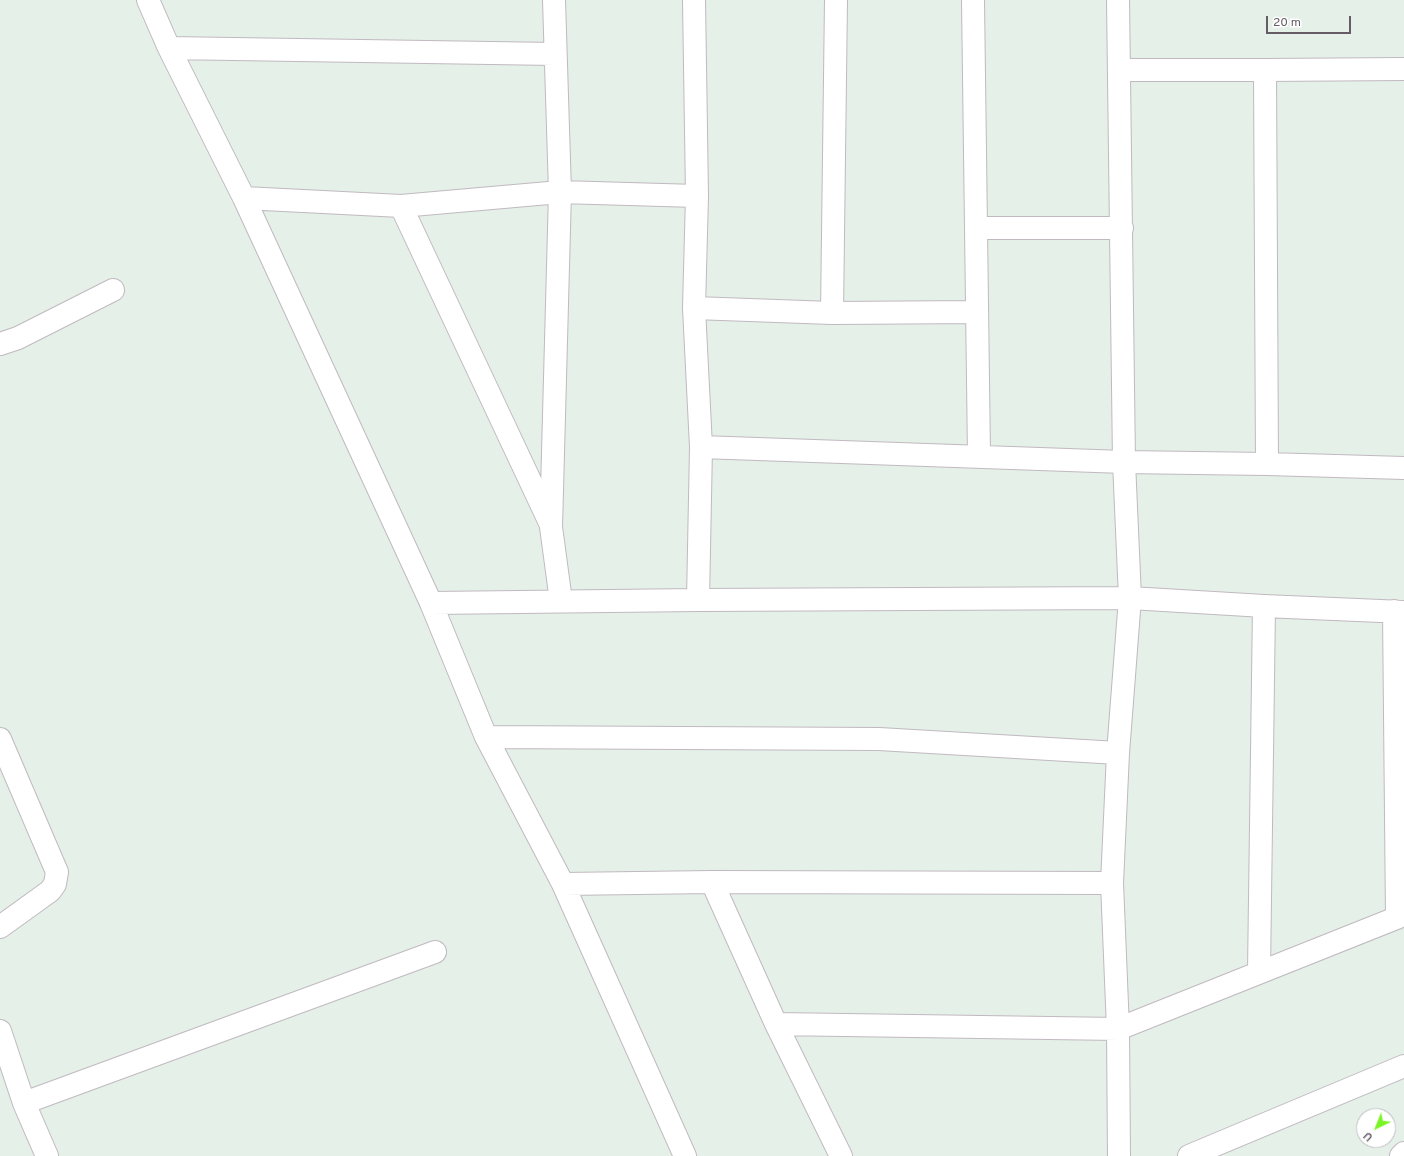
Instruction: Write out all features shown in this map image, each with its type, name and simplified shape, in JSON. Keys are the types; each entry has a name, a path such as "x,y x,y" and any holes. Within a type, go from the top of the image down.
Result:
{"street":[{"path":"148,0 169,48 244,198 431,603 486,737 563,884 686,1156"},
{"path":"554,0 560,192 551,527 561,601"},
{"path":"694,0 697,196 694,308 701,447 698,600"},
{"path":"832,313 836,0"},
{"path":"973,0 979,456"},
{"path":"1113,1155 1118,1029 1112,883 1118,753 1130,598 1124,462 1118,0"},
{"path":"169,48 555,54"},
{"path":"1120,70 1404,69"},
{"path":"1265,70 1267,464"},
{"path":"244,198 401,206 560,192 697,196"},
{"path":"401,206 551,527"},
{"path":"976,228 1122,228"},
{"path":"0,344 18,338 113,290"},
{"path":"694,308 832,313 976,312"},
{"path":"701,447 1124,462 1404,468"},
{"path":"431,603 1130,598 1264,606 1399,611 1400,917 1118,1029 776,1024"},
{"path":"1259,972 1264,606"},
{"path":"486,737 879,739 1118,753"},
{"path":"0,739 56,872 55,884 50,891 0,927"},
{"path":"563,884 712,882 1112,883"},
{"path":"712,882 776,1024 841,1156"},
{"path":"24,1104 435,952"},
{"path":"0,1031 24,1104 47,1156"},
{"path":"1189,1156 1404,1066"},
{"path":"1401,1156 1404,1153"}]}
